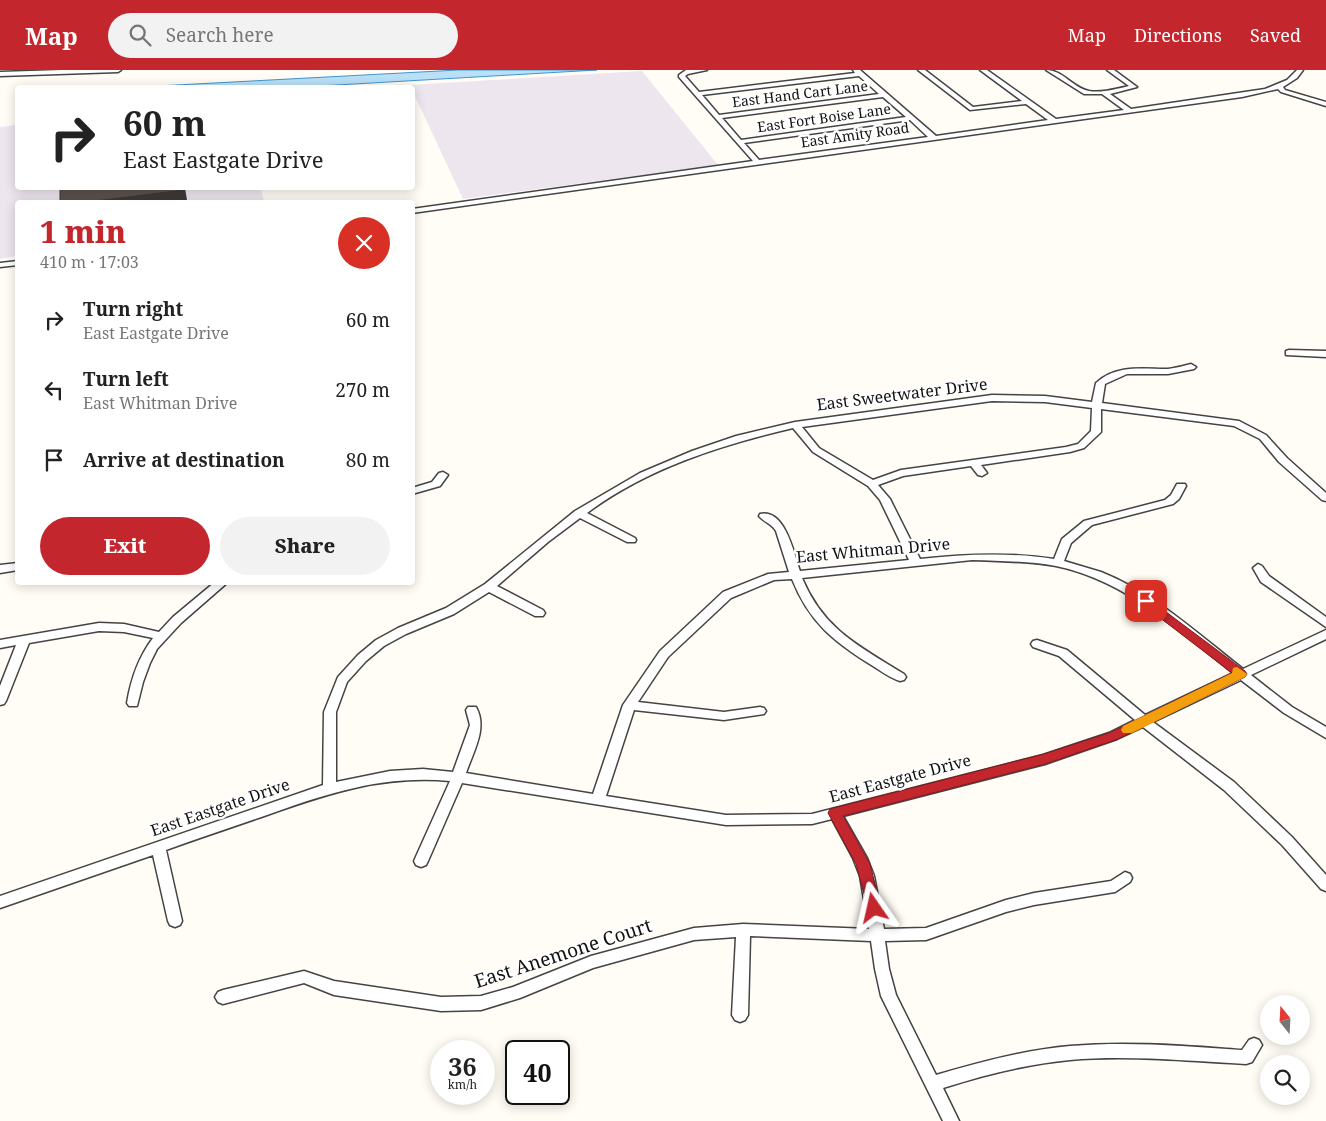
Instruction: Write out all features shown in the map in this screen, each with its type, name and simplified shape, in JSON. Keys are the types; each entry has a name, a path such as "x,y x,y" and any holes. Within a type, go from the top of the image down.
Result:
{"street":[{"path":"0,74 3,70"},
{"path":"0,74 118,70"},
{"path":"704,70 682,74 681,76 757,162"},
{"path":"921,70 972,108 1028,102"},
{"path":"984,70 1054,121"},
{"path":"1049,70 1086,93 1104,93 1134,87 1110,70"},
{"path":"698,94 858,72 934,138"},
{"name":"East Amity Road","path":"415,210 1242,95 1279,87 1299,72"},
{"path":"1279,87 1283,91 1326,102"},
{"path":"1104,93 1130,111"},
{"name":"East Hand Cart Lane","path":"718,117 885,95"},
{"name":"East Fort Boise Lane","path":"739,142 912,118"},
{"path":"0,265 15,263"},
{"path":"1290,353 1326,354"},
{"path":"872,484 901,473 1067,450 1082,446 1096,432 1096,406 1101,383 1115,373 1132,370 1181,371 1191,367"},
{"name":"East Sweetwater Drive","path":"329,788 330,712 342,680 380,644 402,631 450,611 489,587 580,513 644,475 695,453 739,438 795,424 992,398 1045,399 1225,420 1246,427 1263,437 1283,460 1326,498"},
{"path":"795,424 816,450 872,484 885,499 916,562"},
{"path":"973,462 982,473"},
{"path":"415,490 436,484 443,475"},
{"path":"1058,563 1066,541 1082,527 1108,516 1168,502 1175,497 1181,486"},
{"path":"580,513 631,540"},
{"path":"764,516 777,524 781,530 796,574 810,605 820,620 856,648 900,677"},
{"name":"East Whitman Drive","path":"598,800 629,705 664,654 727,596 772,577 916,562 988,556 1058,563 1097,575 1132,592 1160,610 1288,710 1326,733"},
{"path":"0,569 15,566"},
{"path":"1258,568 1265,579 1326,623"},
{"path":"133,703 136,681 146,656 160,636 220,585"},
{"path":"489,587 539,613"},
{"path":"0,644 100,627 124,628 160,636"},
{"name":"East Eastgate Drive","path":"0,902 329,788 390,776 422,774 458,777 726,820 812,819 1045,759 1113,736 1326,634"},
{"path":"0,701 24,640"},
{"path":"1037,644 1063,653 1145,722 1198,761 1260,814 1326,885"},
{"path":"629,705 724,716 760,711"},
{"path":"421,861 458,777 476,725 472,710"},
{"path":"835,813 863,864 870,886 882,977 889,996 951,1121"},
{"path":"158,847 175,921"},
{"name":"East Anemone Court","path":"223,997 304,978 334,988 441,1004 481,1003 515,993 591,962 694,934 743,930 877,935 926,934 1006,906 1043,897 1115,886 1125,878"},
{"path":"740,1015 743,930"},
{"path":"932,1084 1000,1064 1069,1053 1105,1051 1246,1057 1254,1045"}],"shaded area":[{"path":"642,71 718,165 463,199 415,96 415,85 409,85"},
{"path":"15,125 15,190 261,190 264,200 15,200 15,256 0,259 0,127"}],"water":[{"path":"458,70 597,70 337,85 177,85"}],"building":[{"path":"60,190 184,190 102,200 60,200"}],"slow traffic":[{"path":"1128,730 1241,674 1237,671"}],"route":[{"path":"874,908 863,864 835,813 1045,759 1113,736 1241,674 1146,601"}]}
